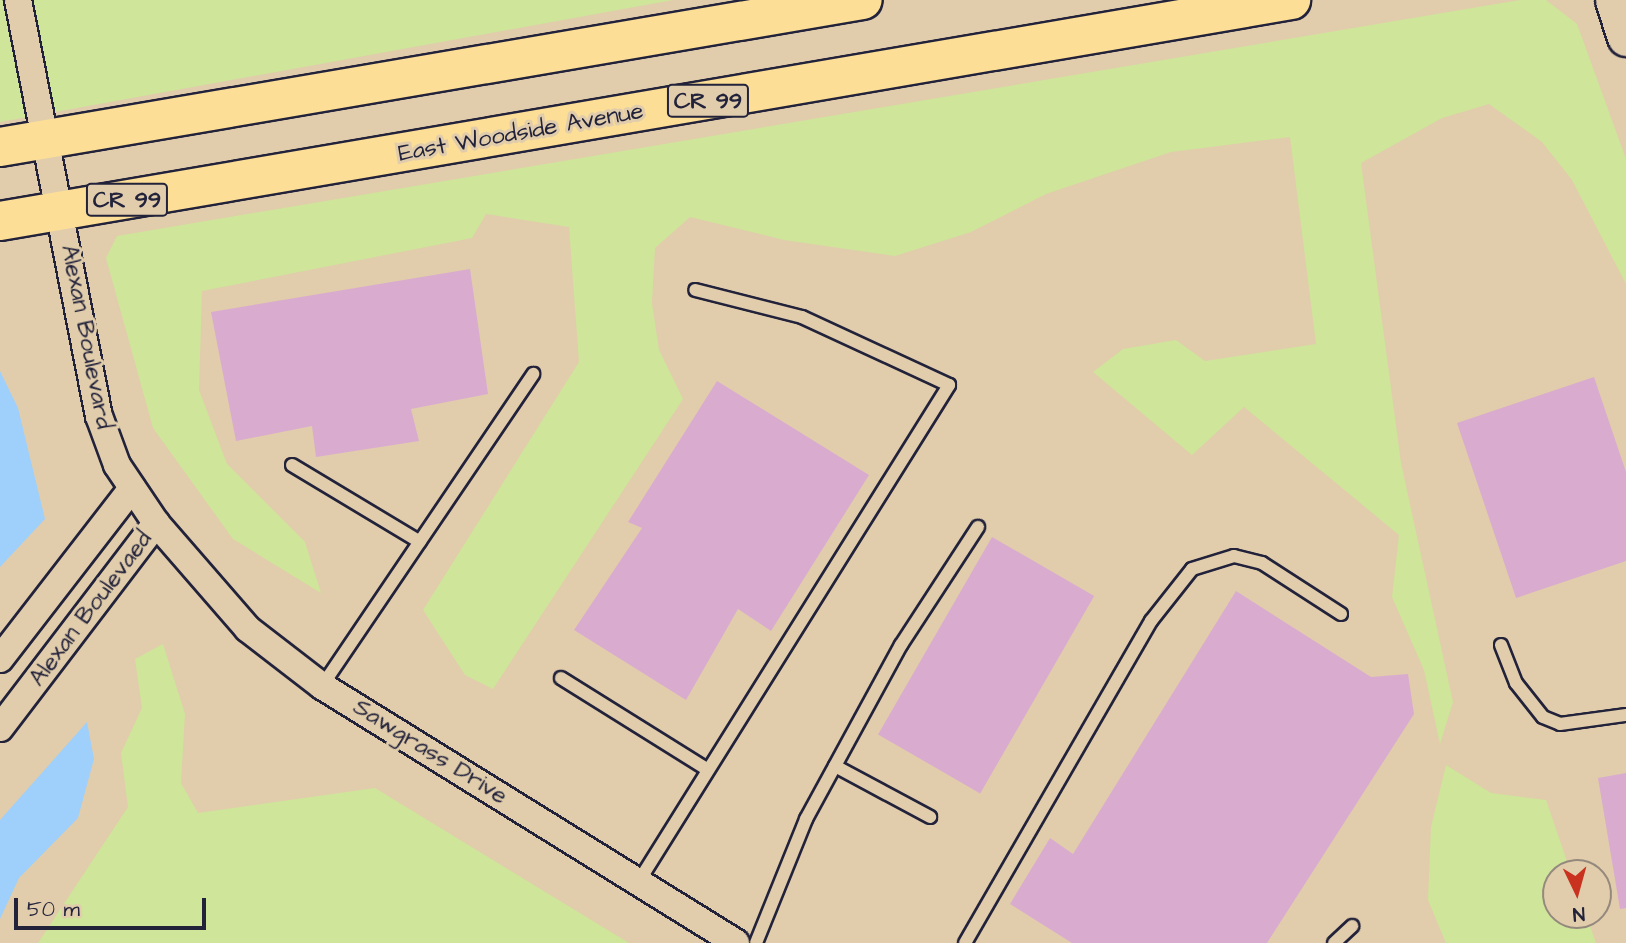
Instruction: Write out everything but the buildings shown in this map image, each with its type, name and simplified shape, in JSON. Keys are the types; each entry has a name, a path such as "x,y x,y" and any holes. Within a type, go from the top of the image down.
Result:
{"main road":[{"path":"0,147 863,0"},
{"name":"East Woodside Avenue","path":"0,221 1291,0"},
{"path":"1614,0 1626,37"}],"street":[{"name":"Alexan Boulevard","path":"18,0 99,416 132,488 156,523"},
{"name":"Alexan Boulevaed","path":"0,659 132,488"},
{"name":"Alexan Boulevaed","path":"0,729 156,523"},
{"name":"Sawgrass Drive","path":"156,523 248,629 322,686 736,943"}],"lane":[{"path":"639,881 948,385 802,317 695,290"},
{"path":"322,686 533,374"},
{"path":"292,465 420,542"},
{"path":"756,943 835,766 901,645 978,527"},
{"path":"968,942 1130,656 1192,569 1234,556 1262,563 1341,614"},
{"path":"1501,645 1516,683 1543,717 1560,724 1626,715"},
{"path":"561,678 708,770"},
{"path":"835,766 930,817"},
{"path":"1334,943 1352,926"}],"green space":[{"path":"0,0 673,0 0,122"},
{"path":"1520,0 1546,0 1577,24 1626,159 1626,284 1572,180 1542,142 1489,104 1442,118 1361,163 1401,463 1453,702 1440,744 1424,670 1392,597 1399,535 1244,407 1192,455 1093,372 1123,349 1176,340 1205,361 1316,344 1290,137 1171,152 1046,194 971,232 895,256 784,240 690,217 655,248 652,303 659,350 683,399 493,689 465,675 423,610 579,362 569,227 486,214 472,238 202,291 199,390 227,464 305,542 321,593 233,539 153,428 106,258 117,236"},
{"path":"163,644 185,714 181,783 198,813 375,788 629,943 38,943 128,807 121,753 142,708 135,659"},
{"path":"1446,765 1491,793 1546,800 1566,859 1542,859 1542,929 1591,929 1596,943 1446,943 1428,900 1431,827"}],"water":[{"path":"0,371 18,408 45,519 0,567"},
{"path":"87,722 94,759 78,818 19,878 0,919 0,820"}]}
